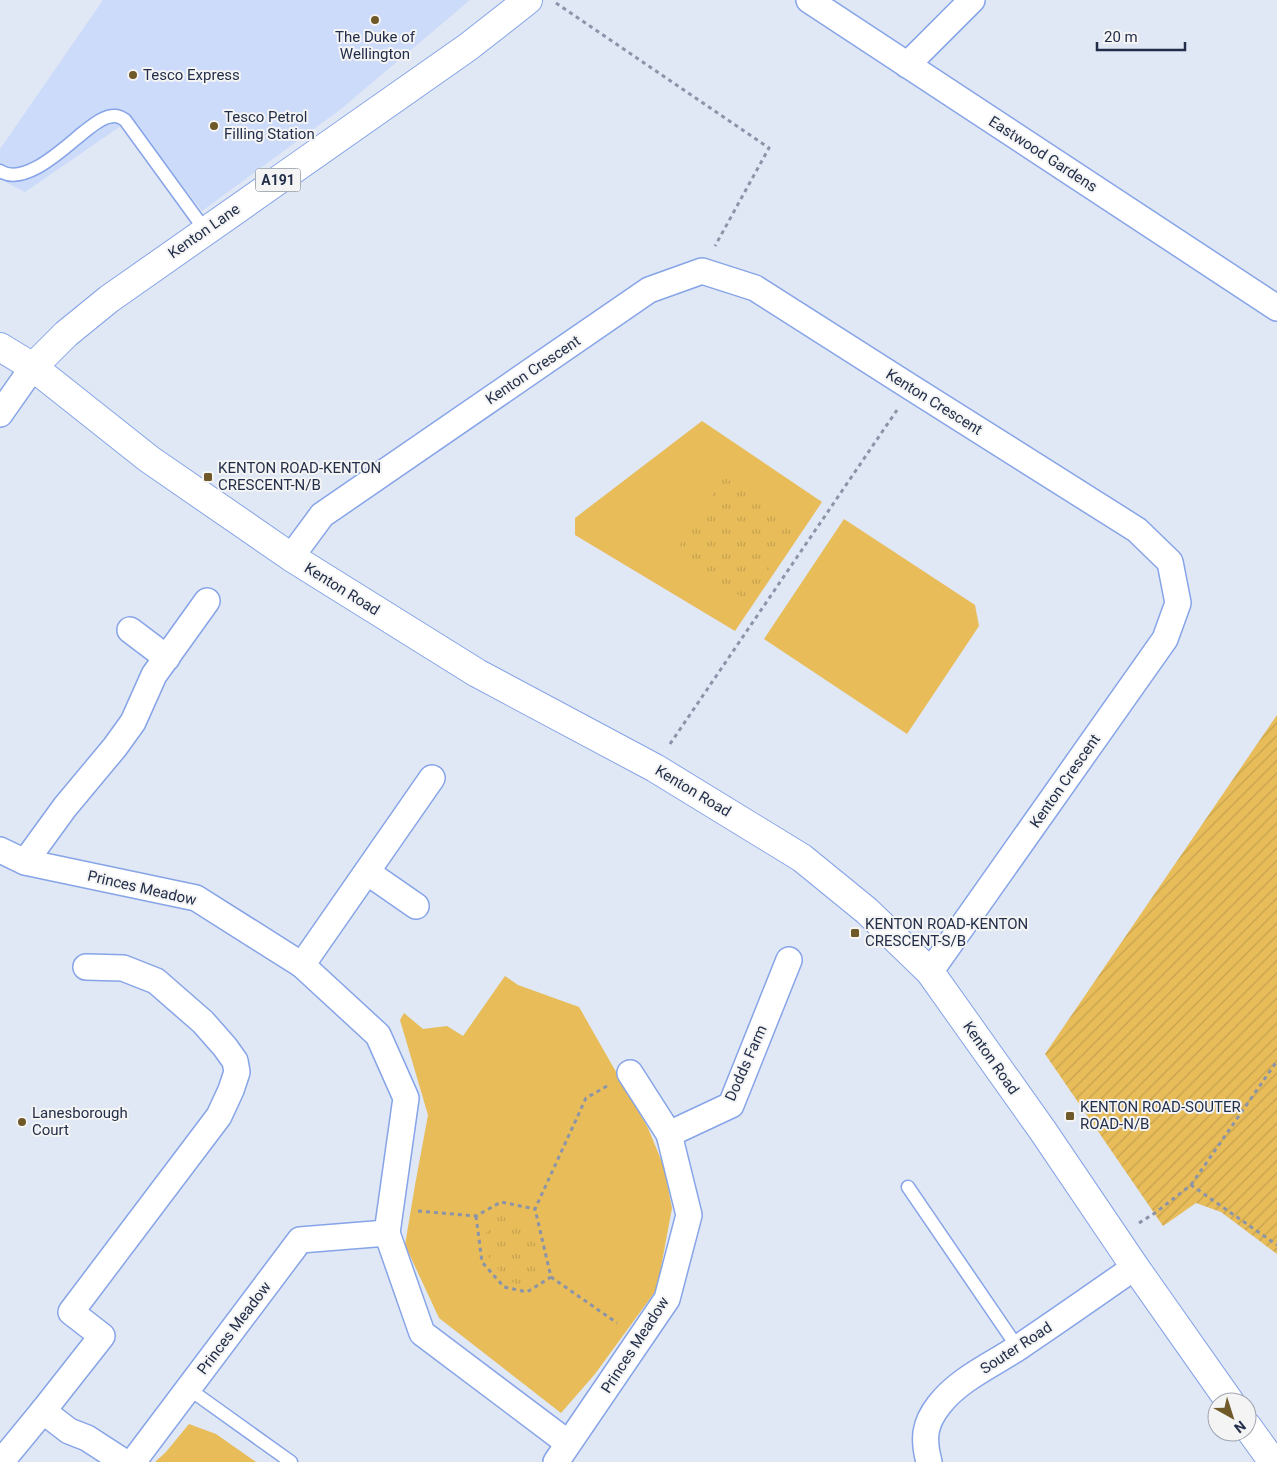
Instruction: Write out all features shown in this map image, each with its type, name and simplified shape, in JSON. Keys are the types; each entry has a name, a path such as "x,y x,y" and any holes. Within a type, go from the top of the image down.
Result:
{"street":[{"name":"Kenton Lane","path":"33,367 66,334 109,298 468,47 528,0"},
{"name":"Eastwood Gardens","path":"809,0 1277,308"},
{"path":"907,65 972,0"},
{"name":"Kenton Crescent","path":"291,557 322,515 649,290 702,270 755,288 1138,530 1170,562 1178,603 1165,639 930,972"},
{"name":"Kenton Road","path":"0,347 33,367 150,459 291,557 477,673 655,768 802,858 867,911 930,972 1043,1131 1223,1392"},
{"path":"0,414 33,367"},
{"path":"25,862 65,806 115,747 133,722 154,675 207,601"},
{"path":"130,630 167,658"},
{"path":"302,965 432,778"},
{"name":"Princes Meadow","path":"0,850 25,862 196,898 302,965 378,1035 406,1098 387,1233 422,1334 562,1453 667,1300 689,1215 669,1134 630,1073"},
{"path":"367,872 416,906"},
{"name":"Dodds Farm","path":"669,1134 731,1105 789,960"},
{"path":"1,1462 102,1336 71,1312 218,1116 231,1090 237,1072 235,1061 225,1046 203,1022 156,981 124,968 86,967"},
{"name":"Princes Meadow","path":"134,1462 300,1240 387,1233"},
{"name":"Souter Road","path":"928,1455 926,1429 939,1405 958,1385 1018,1348 1135,1267"},
{"path":"43,1411 69,1431 88,1438 124,1462"},
{"path":"1257,1440 1273,1462"}],"lane":[{"path":"0,172 6,175 25,174 36,168 94,124 104,118 116,115 125,120 206,230"},
{"path":"908,1187 1018,1348"},
{"path":"189,1389 291,1462"}],"path":[{"path":"551,0 769,148 702,270"},
{"path":"655,768 912,388"},
{"path":"1115,1238 1155,1213 1191,1185 1277,1061"},
{"path":"630,1073 586,1098 535,1209 551,1277 640,1339"},
{"path":"1191,1185 1277,1245"},
{"path":"390,1208 476,1216 501,1202 535,1209"},
{"path":"476,1216 482,1262 504,1288 527,1292 551,1277"}],"shaded area":[{"path":"103,0 470,0 341,109 202,211 131,119 25,192 0,179 0,149"}],"green space":[{"path":"702,421 822,502 735,631 575,535 575,518"},
{"path":"724,477 798,525 748,601 674,554"},
{"path":"844,519 975,605 979,626 907,734 764,639"},
{"path":"1277,715 1277,1254 1221,1212 1196,1203 1163,1226 1045,1054"},
{"path":"505,976 518,985 579,1007 648,1128 664,1167 672,1208 657,1289 595,1374 561,1413 439,1318 405,1245 428,1115 400,1020 404,1013 423,1029 447,1026 463,1036"},
{"path":"505,1212 518,1215 534,1235 537,1257 535,1274 526,1286 518,1286 501,1273 488,1256 486,1233 492,1219"},
{"path":"189,1424 216,1434 256,1462 155,1462 166,1452"}],"place":[{"name":"The Duke of Wellington","path":"375,20"},
{"name":"Tesco Express","path":"133,75"},
{"name":"Tesco Petrol Filling Station","path":"214,126"},
{"name":"KENTON ROAD-KENTON CRESCENT-N/B","path":"208,477"},
{"name":"KENTON ROAD-KENTON CRESCENT-S/B","path":"855,933"},
{"name":"KENTON ROAD-SOUTER ROAD-N/B","path":"1070,1116"},
{"name":"Lanesborough Court","path":"22,1122"}]}
